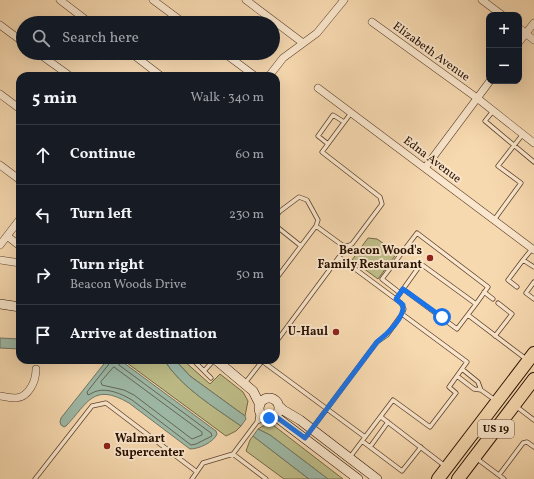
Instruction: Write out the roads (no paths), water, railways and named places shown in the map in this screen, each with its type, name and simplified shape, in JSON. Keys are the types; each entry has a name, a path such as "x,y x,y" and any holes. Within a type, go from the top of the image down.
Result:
{"highway":[{"name":"US 19","path":"438,479 497,402 532,360"},
{"path":"514,405 520,384 532,360"},
{"name":"US 19","path":"458,479 534,379"}],"street":[{"path":"60,0 81,16"},
{"path":"153,0 175,16"},
{"path":"246,0 267,16"},
{"path":"272,72 284,58 317,33 344,0"},
{"path":"482,0 498,12"},
{"name":"Elizabeth Avenue","path":"372,22 477,98 534,143"},
{"path":"522,38 534,23"},
{"path":"0,25 16,37"},
{"path":"280,26 303,43"},
{"path":"522,30 534,40"},
{"path":"48,60 64,72"},
{"path":"140,60 156,72"},
{"path":"233,60 250,72"},
{"path":"425,168 488,84"},
{"name":"Edna Avenue","path":"318,88 533,249"},
{"path":"0,94 16,106"},
{"path":"0,165 16,177"},
{"path":"0,245 16,224"},
{"path":"7,236 16,243"},
{"path":"0,260 16,263"},
{"path":"0,304 16,306"},
{"path":"221,364 261,391 267,398"},
{"path":"0,396 17,398 25,395 36,378 36,369"},
{"path":"246,382 256,394 262,415 271,417 305,438 358,479"},
{"path":"260,408 261,401 267,398 276,400 280,407 312,429 377,479"},
{"path":"271,417 279,411 280,407"}],"lane":[{"path":"493,111 485,121 534,162"},
{"path":"316,226 342,245 347,246 352,244 382,204 380,197 322,152 351,113"},
{"path":"328,144 318,136 334,115 344,122"},
{"path":"494,220 521,183 498,166 522,134"},
{"path":"280,212 297,198 301,197 306,200 318,220 316,226 280,274"},
{"path":"280,229 301,246"},
{"path":"400,293 382,279 417,233 488,287 458,329 403,289"},
{"path":"517,287 508,280 533,249"},
{"path":"280,337 339,257 403,305 402,314 387,335 377,342 305,438"},
{"path":"524,260 534,267"},
{"path":"396,299 422,264 476,304"},
{"path":"526,293 534,282"},
{"path":"521,290 534,299"},
{"path":"484,292 493,299"},
{"path":"495,336 512,314 498,303"},
{"path":"349,458 393,400 430,427 456,393 449,387 467,362 402,314"},
{"path":"468,315 495,336 532,360"},
{"path":"197,364 211,378"},
{"path":"204,371 212,364"},
{"path":"246,382 260,364"},
{"path":"268,364 327,409 363,439 370,447 402,471 420,447"},
{"path":"462,369 478,382 482,390 497,402"},
{"path":"457,376 474,389 482,390"},
{"path":"35,479 92,406 106,403 197,472"},
{"path":"514,405 534,420"},
{"path":"192,479 203,463 233,454 257,422 260,408"},
{"path":"381,416 447,468"},
{"path":"257,422 271,417"},
{"path":"370,447 388,422"},
{"path":"499,475 523,443 527,442 534,447"},
{"path":"233,454 266,479"},
{"path":"475,457 504,479"}],"water":[{"path":"0,338 16,339 16,349 0,348"},
{"path":"104,364 125,364 216,431 217,434 213,440 206,444 198,448 190,449 129,403 107,394 92,398 64,427 60,422 61,418"},
{"path":"167,364 179,364 190,376 245,416 246,419 241,426 189,388"},
{"path":"258,429 270,435 328,479 309,479 253,436"}],"place":[{"name":"Beacon Wood's Family Restaurant","path":"430,258"},
{"name":"U-Haul","path":"336,332"},
{"name":"Walmart Supercenter","path":"107,446"}]}
